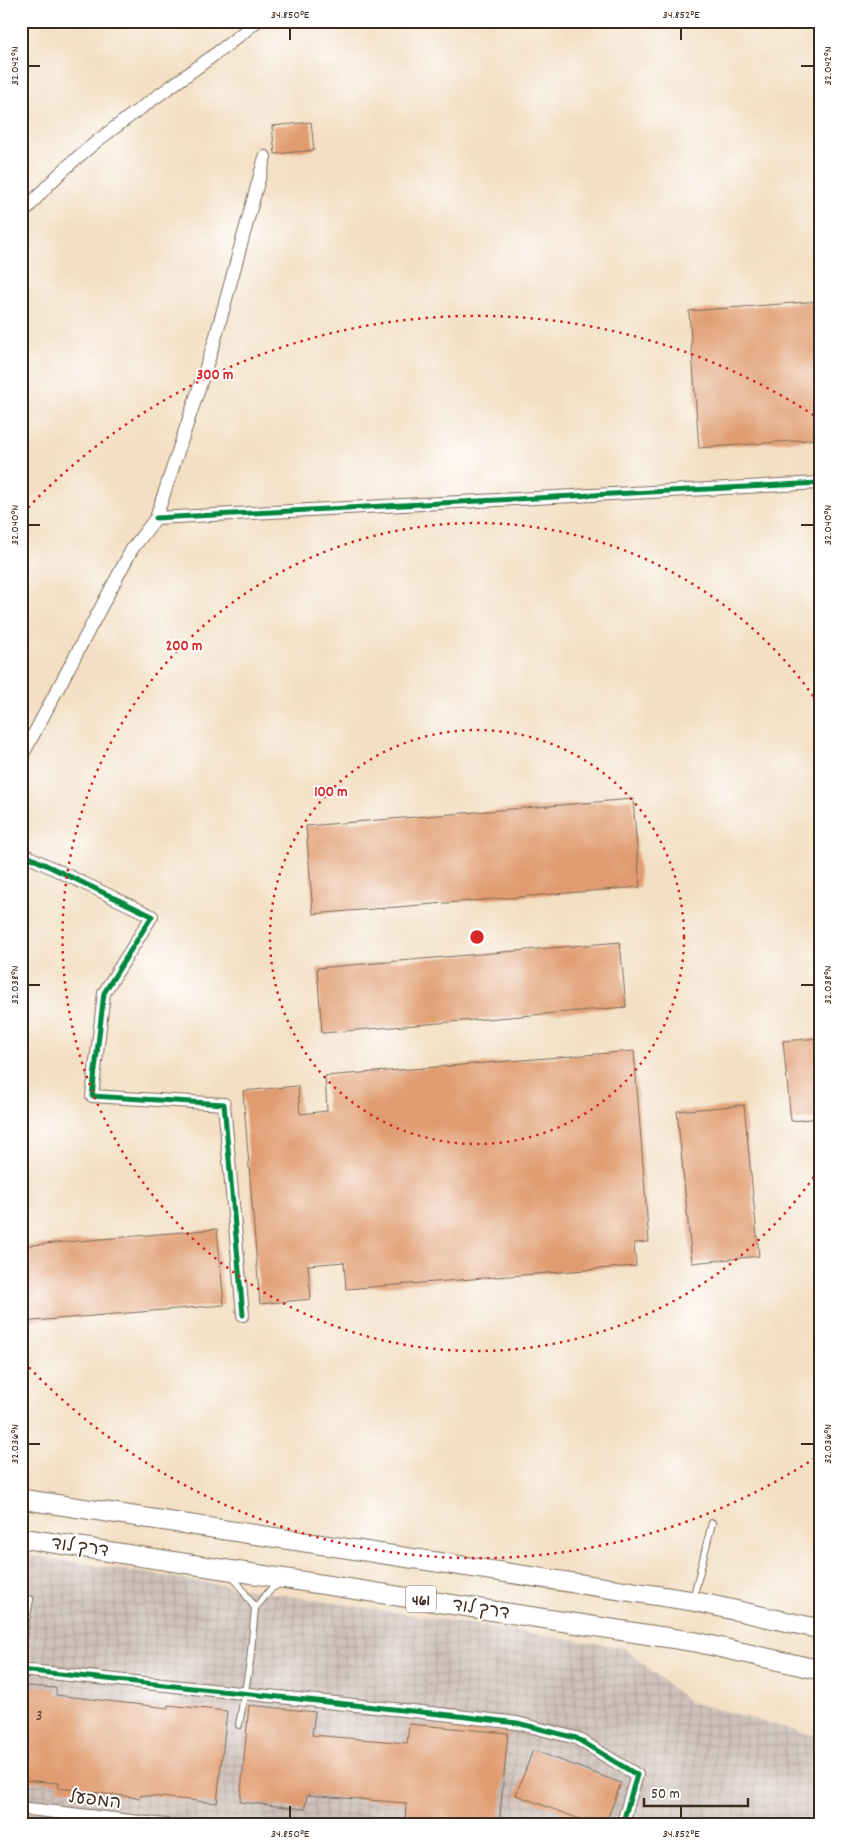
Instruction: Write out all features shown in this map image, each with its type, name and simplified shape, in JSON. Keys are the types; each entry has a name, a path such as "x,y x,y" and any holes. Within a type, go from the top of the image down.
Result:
{"main road":[{"name":"461","path":"21,1499 692,1601 820,1629"},
{"name":"דרך לוד","path":"21,1538 226,1568 696,1642 820,1670"}],"street":[{"path":"21,218 50,184 104,136 232,43 257,21"},
{"path":"21,758 132,549 156,518 211,351 264,157"},
{"path":"156,518 820,483"},
{"path":"21,853 152,916 104,992 92,1096 224,1104 243,1315"},
{"path":"21,1670 517,1723 576,1738 637,1775 622,1825"},
{"name":"המפעל","path":"21,1808 90,1820 165,1825"}],"lane":[{"path":"692,1601 712,1524"},
{"path":"226,1568 237,1580 255,1608"},
{"path":"239,1725 255,1608 272,1588 297,1580"},
{"path":"21,1648 30,1598"}],"shaded area":[{"path":"21,1554 624,1648 689,1702 820,1737 820,1825 21,1825"}],"building":[{"path":"311,122 314,150 275,154 272,126"},
{"path":"820,301 820,439 699,448 689,311"},
{"path":"633,799 640,887 313,914 306,826"},
{"path":"620,942 626,1007 322,1033 317,968"},
{"path":"820,1038 820,1118 791,1121 783,1041"},
{"path":"634,1051 649,1242 634,1243 636,1266 346,1289 344,1262 308,1265 311,1299 260,1304 243,1091 298,1086 300,1114 327,1111 325,1076"},
{"path":"744,1105 759,1256 692,1263 677,1111"},
{"path":"217,1229 224,1305 21,1322 21,1246"},
{"path":"27,1686 56,1688 56,1695 168,1708 168,1705 227,1711 217,1803 141,1795 140,1798 58,1788 59,1783 21,1780 21,1741"},
{"path":"249,1705 315,1712 312,1735 407,1743 409,1724 508,1733 499,1825 405,1825 406,1803 307,1795 305,1809 240,1802"},
{"path":"533,1750 621,1783 605,1825 595,1825 516,1795"}],"cycle path":[{"path":"156,518 820,483"},
{"path":"21,853 152,916 104,993 92,1096 224,1104 243,1315"},
{"path":"21,1670 517,1723 576,1738 637,1775 622,1825"}]}
